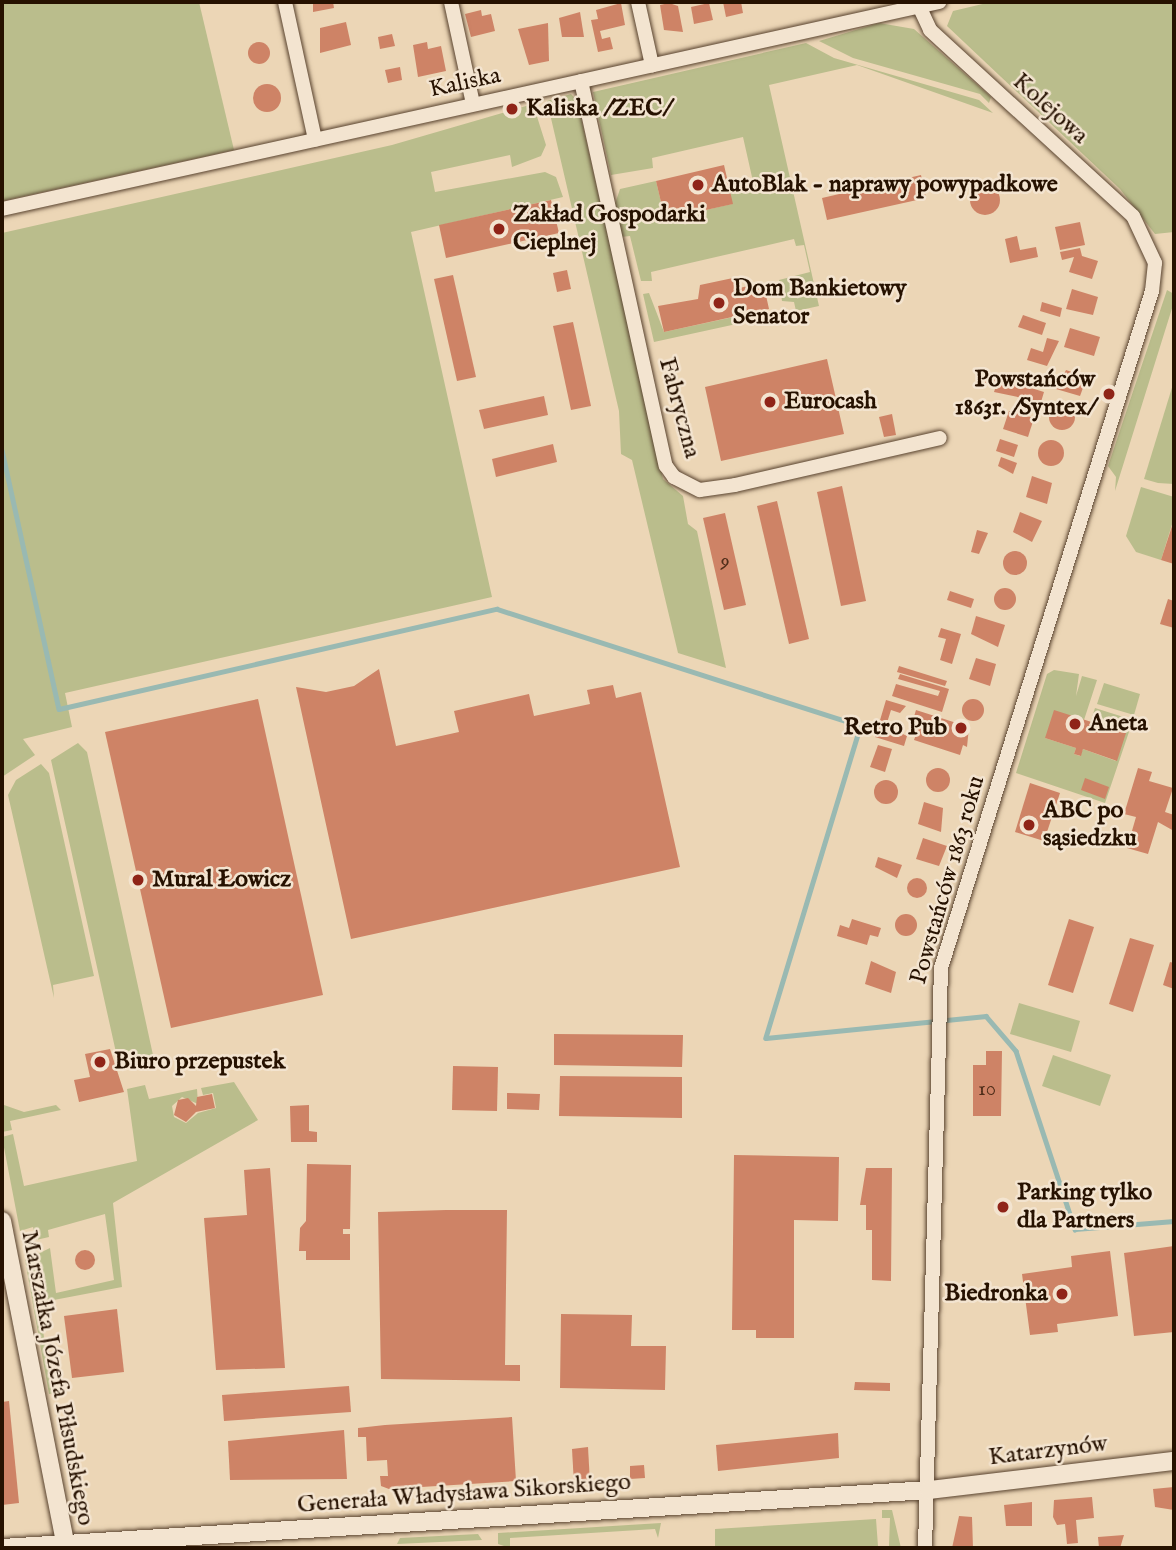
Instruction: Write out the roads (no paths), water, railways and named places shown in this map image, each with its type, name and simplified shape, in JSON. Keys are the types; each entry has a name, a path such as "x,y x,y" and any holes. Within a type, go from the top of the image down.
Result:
{"street":[{"path":"285,2 315,140"},
{"path":"451,2 473,104"},
{"path":"638,2 652,65"},
{"name":"Kaliska","path":"2,209 939,2"},
{"name":"Kolejowa","path":"919,6 930,30 1133,216 1151,247"},
{"name":"Fabryczna","path":"581,81 666,466 674,477 700,490 735,485 940,438"},
{"name":"Powstańców 1863 roku","path":"925,1548 929,1490 937,1006 951,935 1152,290 1151,247"},
{"name":"Marszałka Józefa Piłsudskiego","path":"2,1222 65,1546"},
{"name":"Katarzynów","path":"929,1490 1174,1461"},
{"name":"Generała Władysława Sikorskiego","path":"2,1548 929,1490"}],"waterway":[{"path":"2,450 59,709 497,609 856,724 860,728 766,1038 986,1016 1016,1051 1075,1229 1174,1221"}],"place":[{"name":"Kaliska /ZEC/","path":"512,109"},
{"name":"AutoBlak - naprawy powypadkowe","path":"698,185"},
{"name":"Zakład Gospodarki Cieplnej","path":"499,229"},
{"name":"Dom Bankietowy Senator","path":"719,303"},
{"name":"Powstańców 1863r. /Syntex/","path":"1109,394"},
{"name":"Eurocash","path":"770,402"},
{"name":"Aneta","path":"1075,724"},
{"name":"Retro Pub","path":"961,728"},
{"name":"ABC po sąsiedzku","path":"1029,825"},
{"name":"Mural Łowicz","path":"138,880"},
{"name":"Biuro przepustek","path":"100,1062"},
{"name":"Parking tylko dla Partners","path":"1003,1207"},
{"name":"Biedronka","path":"1062,1294"}]}
